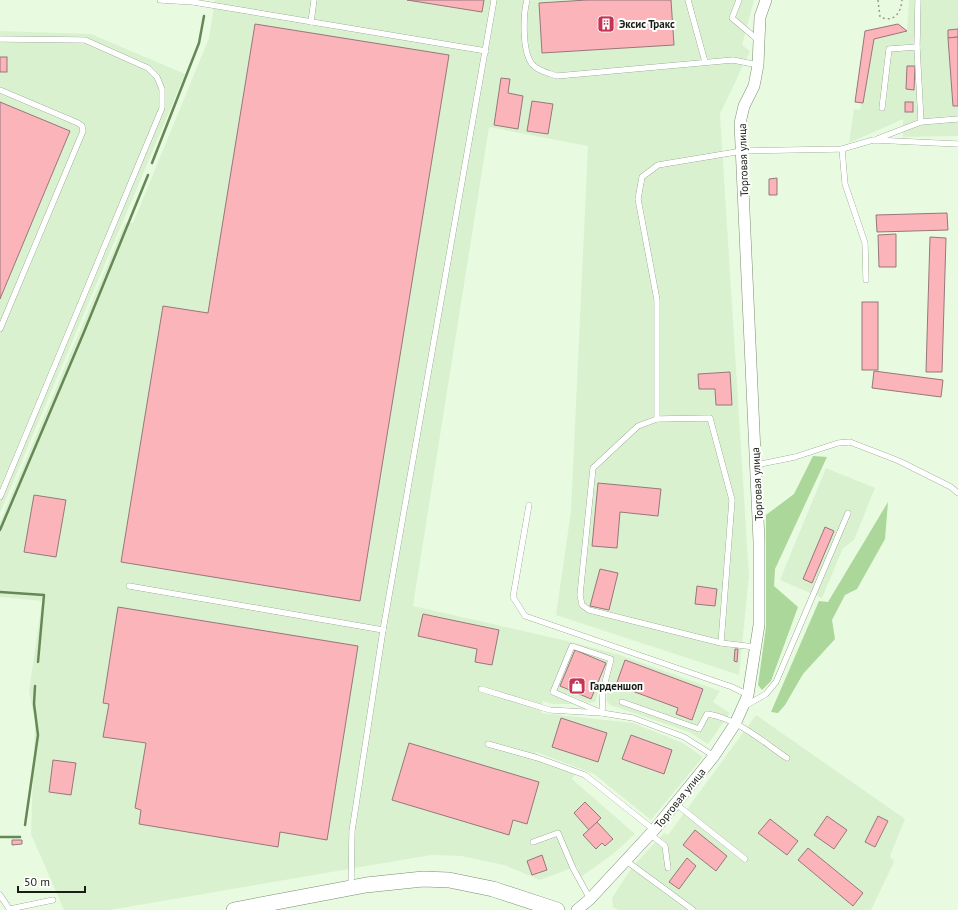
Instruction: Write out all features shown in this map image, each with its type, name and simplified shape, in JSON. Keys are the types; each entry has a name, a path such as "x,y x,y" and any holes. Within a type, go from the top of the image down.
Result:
{"main road":[{"path":"234,910 395,881 449,880 493,889 557,910"}],"street":[{"name":"Торговая улица","path":"577,910 590,899 676,804 714,756 735,724 746,700 759,625 760,541 740,123 744,106 754,86 758,65 760,16 766,0"}],"lane":[{"path":"160,0 193,2 486,51"},
{"path":"310,22 314,0"},
{"path":"351,888 352,831 383,630 494,0"},
{"path":"527,0 524,10 526,51 532,64 543,72 557,76 733,60 758,65"},
{"path":"688,0 704,62"},
{"path":"739,0 732,18 758,40"},
{"path":"918,0 917,47 921,122"},
{"path":"0,39 85,40 148,68 160,83 163,102 162,108 0,498"},
{"path":"882,108 889,49 917,47"},
{"path":"0,90 78,123 82,126 83,131 0,329"},
{"path":"658,419 656,300 638,199 642,176 658,165 742,151 842,149 873,140 921,122 958,119"},
{"path":"873,140 958,144"},
{"path":"842,149 845,184 865,242 866,280"},
{"path":"721,643 732,500 710,418 658,419 638,426 593,468 580,595 582,605 589,610 721,643 755,647"},
{"path":"756,465 795,457 838,443 850,442 899,461 951,487 958,493"},
{"path":"529,505 513,597 525,616 732,687 746,700 766,694 776,682 848,513"},
{"path":"129,586 383,630"},
{"path":"572,646 611,658 603,690 602,713 554,692 572,646"},
{"path":"481,689 550,710 602,713 633,718 684,737 714,756"},
{"path":"622,702 700,729 707,714 716,715 735,724 787,758"},
{"path":"488,744 538,758 585,775 652,832 665,846 668,868"},
{"path":"676,804 745,860"},
{"path":"533,842 558,833 573,868 590,899"},
{"path":"626,860 693,910"},
{"path":"0,895 10,910 53,900"}],"path":[{"path":"878,0 880,17 886,20 893,18 898,14 902,0"}],"shaded area":[{"path":"215,0 754,0 742,45 750,51 720,114 749,576 739,675 556,615 571,511 588,146 489,127 413,606 567,641 620,655 720,691 713,702 730,713 708,744 689,732 610,705 607,701 607,691 599,690 595,702 589,703 567,694 565,700 575,704 552,704 543,701 541,713 633,723 683,743 703,757 651,820 594,774 536,752 536,760 575,774 572,779 635,834 613,854 581,877 577,866 540,880 504,865 461,856 431,855 110,910 64,910 31,834 35,721 29,691 42,601 0,597 0,522 125,223 133,223 209,38"},
{"path":"909,0 958,0 958,136 903,137 903,119 849,143 854,109 860,110 861,103 855,102 865,31 898,24 907,31"},
{"path":"0,31 91,34 185,74 0,513"},
{"path":"826,468 875,488 854,540 843,548 822,598 780,580"},
{"path":"756,715 905,819 890,856 894,862 871,910 618,910 613,907 612,898 633,866 664,833 668,835"}],"green space":[{"path":"813,456 827,457 775,569 774,586 798,607 771,681 762,690 758,685 766,627 766,515 794,494"},
{"path":"888,502 885,539 857,589 845,595 832,620 835,639 803,674 785,705 778,713 771,712 819,601 828,602"}],"building":[{"path":"407,0 484,0 482,12"},
{"name":"Эксис Тракс","path":"587,0 671,0 674,45 542,53 539,3"},
{"path":"255,24 449,55 360,601 121,562 163,306 208,313"},
{"path":"898,24 907,31 874,39 863,103 855,102 865,31"},
{"path":"958,29 958,37 948,38 948,30"},
{"path":"958,37 958,106 953,106 948,38"},
{"path":"0,57 7,57 7,72 0,72"},
{"path":"907,66 915,66 914,90 906,89"},
{"path":"501,78 510,79 508,93 523,96 518,129 494,125"},
{"path":"532,101 553,104 548,134 527,131"},
{"path":"0,102 70,131 0,299"},
{"path":"905,102 913,102 913,112 905,112"},
{"path":"777,178 777,195 769,195 769,179"},
{"path":"947,213 948,230 877,232 876,215"},
{"path":"896,234 896,267 879,267 878,235"},
{"path":"930,237 946,238 942,372 926,372"},
{"path":"862,302 878,302 878,370 862,370"},
{"path":"874,371 943,380 941,397 872,388"},
{"path":"730,372 732,405 716,405 715,389 699,389 698,374"},
{"path":"598,483 661,489 658,516 620,512 617,548 592,546"},
{"path":"34,495 66,500 56,557 24,552"},
{"path":"825,527 834,531 812,583 803,579"},
{"path":"600,569 618,573 609,610 590,606"},
{"path":"697,586 717,589 715,606 695,604"},
{"path":"118,607 358,646 327,840 280,832 278,847 139,824 141,810 135,808 146,743 103,737 109,704 103,703"},
{"path":"423,614 499,630 492,665 475,662 477,649 418,636"},
{"path":"735,649 738,649 737,662 734,661"},
{"path":"575,650 606,663 591,699 560,686"},
{"path":"625,660 703,689 692,720 676,714 678,708 616,685"},
{"path":"561,718 607,733 598,762 552,747"},
{"path":"631,735 672,750 664,774 622,759"},
{"path":"409,743 539,782 527,824 513,820 509,835 392,800"},
{"path":"53,760 76,763 71,795 49,792"},
{"path":"585,802 601,818 589,830 574,813"},
{"path":"827,816 847,830 834,849 814,835"},
{"path":"878,816 888,821 875,847 865,842"},
{"path":"770,819 798,841 787,855 758,833"},
{"path":"597,822 613,839 605,846 602,843 596,849 583,835"},
{"path":"695,830 727,856 716,871 683,845"},
{"path":"12,840 22,840 22,844 12,845"},
{"path":"808,848 863,893 853,906 798,860"},
{"path":"542,855 547,870 532,875 527,861"},
{"path":"687,858 696,866 679,889 669,882"}],"waterway":[{"path":"152,163 199,43 204,16"},
{"path":"0,530 84,332 148,175"},
{"path":"0,592 44,595 38,662"},
{"path":"25,825 38,735 34,704 35,686"},
{"path":"0,837 20,837"}],"place":[{"name":"Эксис Тракс","path":"606,24"},
{"name":"Гарденшоп","path":"577,686"}]}
